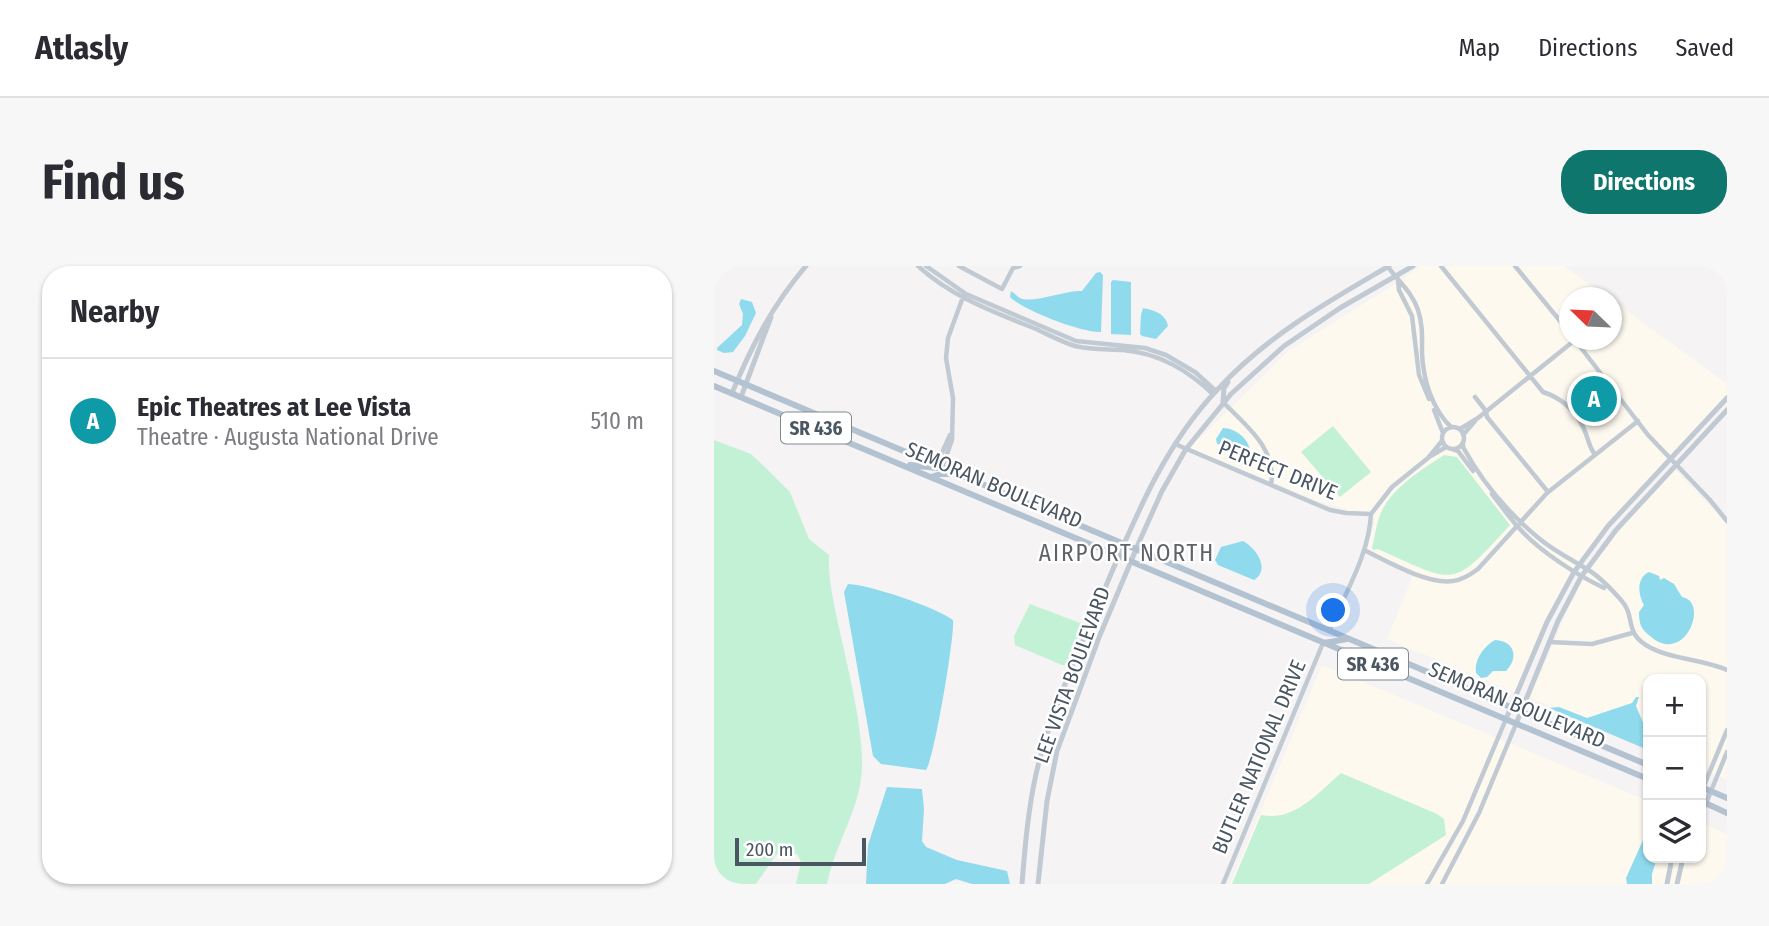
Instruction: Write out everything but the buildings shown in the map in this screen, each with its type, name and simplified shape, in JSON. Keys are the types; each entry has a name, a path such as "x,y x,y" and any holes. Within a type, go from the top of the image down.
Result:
{"main road":[{"name":"SEMORAN BOULEVARD","path":"714,371 1643,763"},
{"name":"SEMORAN BOULEVARD","path":"714,386 1643,777"},
{"path":"891,460 923,468 942,468"},
{"path":"931,477 941,474 963,476"},
{"path":"1303,634 1329,631"},
{"path":"1324,643 1349,639"},
{"path":"1706,789 1727,798"},
{"path":"1706,803 1727,813"}],"street":[{"path":"732,393 759,331 806,266"},
{"path":"918,266 964,296 1076,341 1144,348 1166,355 1195,372 1214,392 1217,400 1214,412"},
{"path":"926,266 964,296"},
{"path":"959,266 1002,289 1013,268 1020,266"},
{"path":"1388,266 1397,279 1399,290 1412,316 1419,375 1443,433 1442,441 1428,458"},
{"name":"LEE VISTA BOULEVARD","path":"1023,884 1025,843 1039,764 1070,671 1153,480 1175,444 1214,392 1276,335 1314,309 1388,266"},
{"name":"LEE VISTA BOULEVARD","path":"1038,884 1047,801 1057,751 1136,549 1162,491 1186,449 1223,402 1284,346 1340,307 1397,279 1413,266"},
{"path":"1441,266 1543,392 1559,398 1566,405 1584,428 1588,446 1595,456"},
{"path":"1515,266 1559,320"},
{"path":"1397,279 1403,282 1418,310 1422,325 1425,375 1436,408 1451,427 1462,432"},
{"path":"942,468 952,440 953,398 946,358 948,338 964,296"},
{"path":"741,397 775,307"},
{"path":"1276,335 1284,346"},
{"path":"1462,432 1562,350"},
{"path":"1583,350 1670,459 1710,499 1727,521"},
{"path":"1231,376 1224,388 1223,402 1267,450 1272,461 1271,485"},
{"path":"1475,397 1486,411 1486,416 1548,492"},
{"path":"1427,884 1463,821 1547,622 1574,572 1608,526 1727,398"},
{"path":"1442,884 1479,813 1549,642 1581,577 1615,530 1727,410"},
{"path":"1364,550 1427,578 1452,582 1465,578 1478,569 1548,492 1638,421"},
{"path":"1443,433 1451,427"},
{"path":"1462,432 1463,447 1476,471 1519,524 1591,572 1623,602 1632,633 1657,650 1711,662 1727,670"},
{"path":"931,463 941,455 951,435"},
{"path":"1442,441 1446,447 1458,451 1536,544 1581,577 1609,590"},
{"path":"1452,449 1459,448 1463,443"},
{"name":"PERFECT DRIVE","path":"1175,444 1330,510 1371,514"},
{"path":"1329,631 1364,550 1371,514 1392,487 1446,447"},
{"path":"1549,642 1592,644 1632,633"},
{"name":"BUTLER NATIONAL DRIVE","path":"1223,884 1324,643"},
{"path":"1070,671 1085,675"},
{"path":"1706,779 1727,730"},
{"path":"1704,800 1727,752"},
{"path":"1039,764 1054,768"},
{"path":"1025,843 1042,847"},
{"path":"1667,884 1671,863"},
{"path":"1677,884 1682,863"}],"shaded area":[{"path":"1420,266 1564,266 1593,287 1559,287 1559,350 1622,350 1622,307 1727,384 1727,394 1607,526 1575,567 1516,693 1387,639 1415,571 1367,550 1375,519 1318,501 1190,448 1288,351"},
{"path":"1675,469 1727,524 1727,780 1706,770 1706,674 1643,674 1643,745 1530,698 1586,574 1630,517"},
{"path":"1322,665 1643,799 1643,863 1706,863 1706,825 1727,834 1727,884 1230,884"}],"green space":[{"path":"1333,426 1371,472 1340,497 1301,452"},
{"path":"714,440 751,454 790,492 809,539 829,555 832,592 857,710 862,767 853,811 827,884 796,884 801,862 798,855 788,850 776,855 756,884 714,884"},
{"path":"1444,455 1457,457 1510,525 1475,561 1463,570 1451,574 1438,574 1423,569 1378,549 1373,550 1372,547 1380,515 1391,497 1407,481"},
{"path":"1030,604 1082,626 1066,665 1015,645 1014,636"},
{"path":"1341,773 1437,814 1444,819 1446,835 1369,884 1232,884 1261,815 1273,816 1295,810"}],"water":[{"path":"1096,273 1103,275 1101,332 1053,320 1010,297 1011,291 1025,299 1082,291"},
{"path":"1113,280 1131,282 1131,335 1111,334"},
{"path":"741,299 752,302 756,313 745,336 733,352 724,353 717,348 742,325 743,314 739,304"},
{"path":"1143,308 1159,313 1167,322 1168,326 1156,339 1140,334"},
{"path":"1223,428 1242,436 1249,446 1250,457 1228,446 1217,444 1216,439"},
{"path":"1243,541 1253,548 1260,559 1261,570 1254,580 1218,565 1215,560 1221,547"},
{"path":"1649,572 1659,576 1660,580 1664,578 1674,584 1694,609 1690,630 1674,644 1663,643 1650,636 1640,623 1639,612 1644,605 1640,596 1640,582"},
{"path":"848,584 872,588 902,598 953,620 943,697 926,770 881,764 873,756 844,592"},
{"path":"1495,640 1511,647 1513,661 1506,671 1493,671 1487,677 1481,678 1476,673 1478,659 1483,650"},
{"path":"1639,697 1636,706 1643,723 1643,748 1549,708 1559,707 1587,718 1632,703"},
{"path":"887,787 922,789 922,841 926,847 957,860 1007,871 1010,884 972,884 956,879 945,884 866,884 868,845"},
{"path":"1643,840 1643,863 1655,863 1652,884 1627,884 1626,878"}],"place":[{"name":"Epic Theatres at Lee Vista","path":"1594,399"}],"district":[{"name":"AIRPORT NORTH","path":"1127,553"}]}
